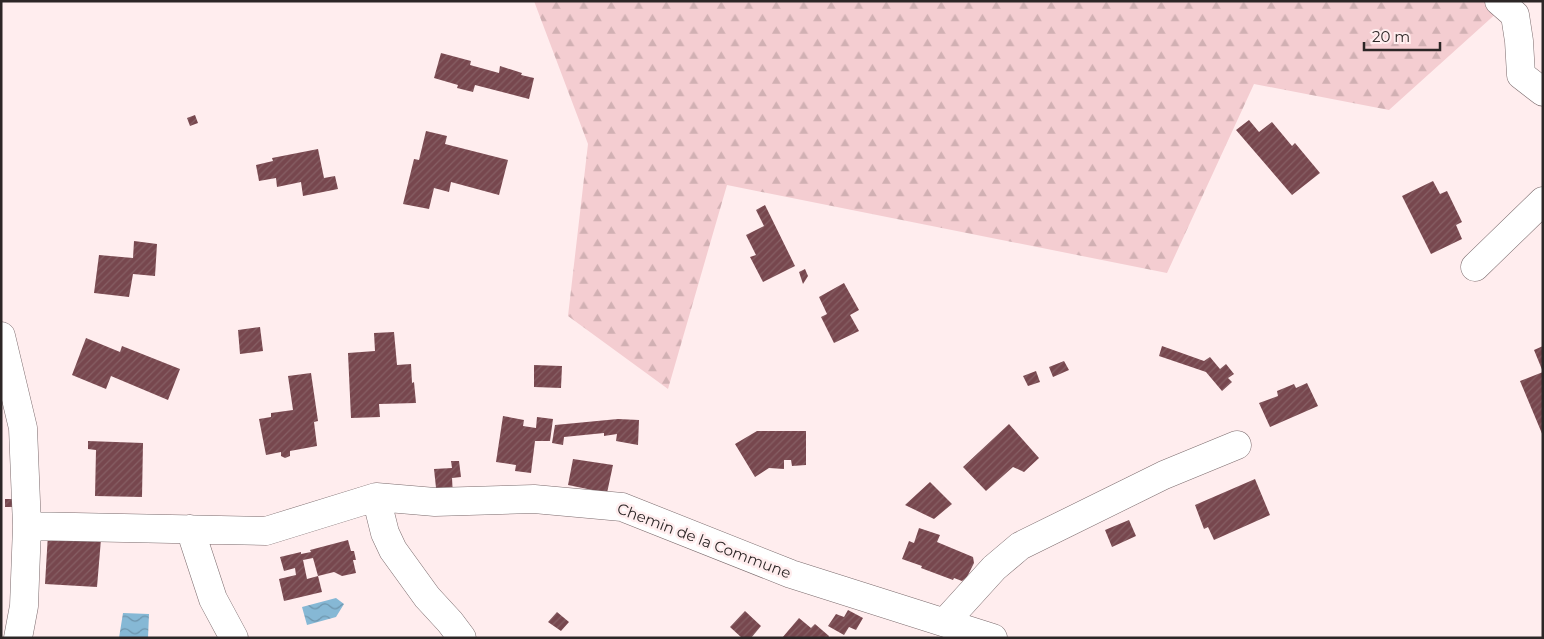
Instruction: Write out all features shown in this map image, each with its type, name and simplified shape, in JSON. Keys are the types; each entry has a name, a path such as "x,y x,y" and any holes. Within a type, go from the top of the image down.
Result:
{"street":[{"path":"1499,1 1515,15 1521,75 1543,92"},
{"path":"1475,268 1543,202"},
{"path":"2,342 23,428 27,526 24,606 18,638"},
{"path":"945,622 994,568 1020,546 1164,475 1237,445"},
{"path":"27,526 266,531 376,497 384,533 393,550 411,572 427,597 462,638"},
{"name":"Chemin de la Commune","path":"376,497 435,502 534,499 622,507 791,574 994,638"},
{"path":"190,529 214,599 234,638"}],"green space":[{"path":"534,1 1510,1 1389,110 1254,84 1167,273 727,185 668,389 568,316 588,144"}],"water":[{"path":"336,598 344,604 336,617 307,625 302,607"},
{"path":"123,613 149,614 148,638 119,638"}],"building":[{"path":"441,53 471,61 470,65 499,73 500,66 534,78 529,99 475,85 473,92 457,88 458,85 434,78"},
{"path":"195,115 198,123 190,126 187,118"},
{"path":"1249,120 1259,132 1272,122 1292,146 1295,143 1320,173 1292,195 1236,130"},
{"path":"426,131 447,136 445,144 508,160 499,195 451,182 449,192 434,188 429,209 403,204 414,159 419,160"},
{"path":"318,149 324,178 335,176 338,189 303,196 301,182 277,187 276,178 259,181 256,165 273,161 272,158"},
{"path":"1433,181 1440,194 1447,191 1462,222 1456,225 1462,239 1431,254 1402,196"},
{"path":"765,205 795,266 763,282 750,257 756,255 746,235 764,226 756,210"},
{"path":"134,241 157,244 155,276 133,274 129,297 94,293 99,255 133,258"},
{"path":"805,269 808,276 803,284 799,272"},
{"path":"844,283 859,310 850,315 859,331 834,343 821,317 827,314 819,297"},
{"path":"260,327 263,351 240,354 238,330"},
{"path":"394,332 397,365 411,364 416,403 379,404 380,417 351,418 348,353 375,351 374,333"},
{"path":"86,338 120,352 122,346 180,369 168,400 111,376 106,389 72,375"},
{"path":"1162,346 1204,361 1210,357 1220,369 1226,364 1234,374 1228,378 1232,382 1222,391 1206,372 1159,356"},
{"path":"1543,346 1543,372 1534,350"},
{"path":"1064,361 1069,370 1053,377 1049,367"},
{"path":"534,365 562,366 561,388 534,387"},
{"path":"1036,371 1040,382 1028,386 1023,376"},
{"path":"1543,372 1543,436 1520,381"},
{"path":"311,373 318,421 314,422 317,446 290,451 290,456 285,458 281,456 281,452 266,455 259,419 271,417 271,413 293,410 288,376"},
{"path":"1307,383 1318,406 1270,427 1259,403 1278,396 1277,391 1294,384 1296,388"},
{"path":"503,416 524,420 523,426 536,428 537,417 553,419 550,441 535,441 531,473 515,471 516,465 496,462"},
{"path":"618,419 639,420 638,445 616,441 617,434 604,436 604,433 564,437 563,445 552,443 555,425"},
{"path":"1009,424 1039,458 1024,472 1013,467 986,491 963,467"},
{"path":"757,431 806,431 806,465 792,466 791,460 784,460 784,469 769,468 755,477 735,444"},
{"path":"88,441 143,443 142,497 95,496 96,450 88,449"},
{"path":"573,459 613,465 607,493 568,485"},
{"path":"451,461 459,461 461,477 452,478 453,496 437,497 434,469 452,468"},
{"path":"1255,479 1270,515 1214,540 1208,527 1204,529 1195,505"},
{"path":"930,482 952,504 934,519 905,505"},
{"path":"5,499 12,499 13,507 5,507"},
{"path":"1129,520 1136,536 1112,547 1105,530"},
{"path":"919,528 940,535 937,542 973,557 974,563 967,577 962,581 954,578 953,580 902,559 909,541 914,543"},
{"path":"48,534 101,539 97,587 45,584"},
{"path":"348,540 351,551 354,551 356,560 353,560 356,573 342,576 334,572 318,576 322,592 284,601 279,579 296,575 295,568 284,571 280,557 301,552 301,554 311,552 310,550","holes":["313,558 318,576 307,579 303,560"]},
{"path":"848,610 863,618 856,630 849,627 844,635 828,626 836,614 844,617"},
{"path":"745,611 761,626 751,638 742,638 730,627"},
{"path":"557,612 569,622 561,631 548,622"},
{"path":"799,618 811,628 815,624 829,636 828,638 782,638"}]}
